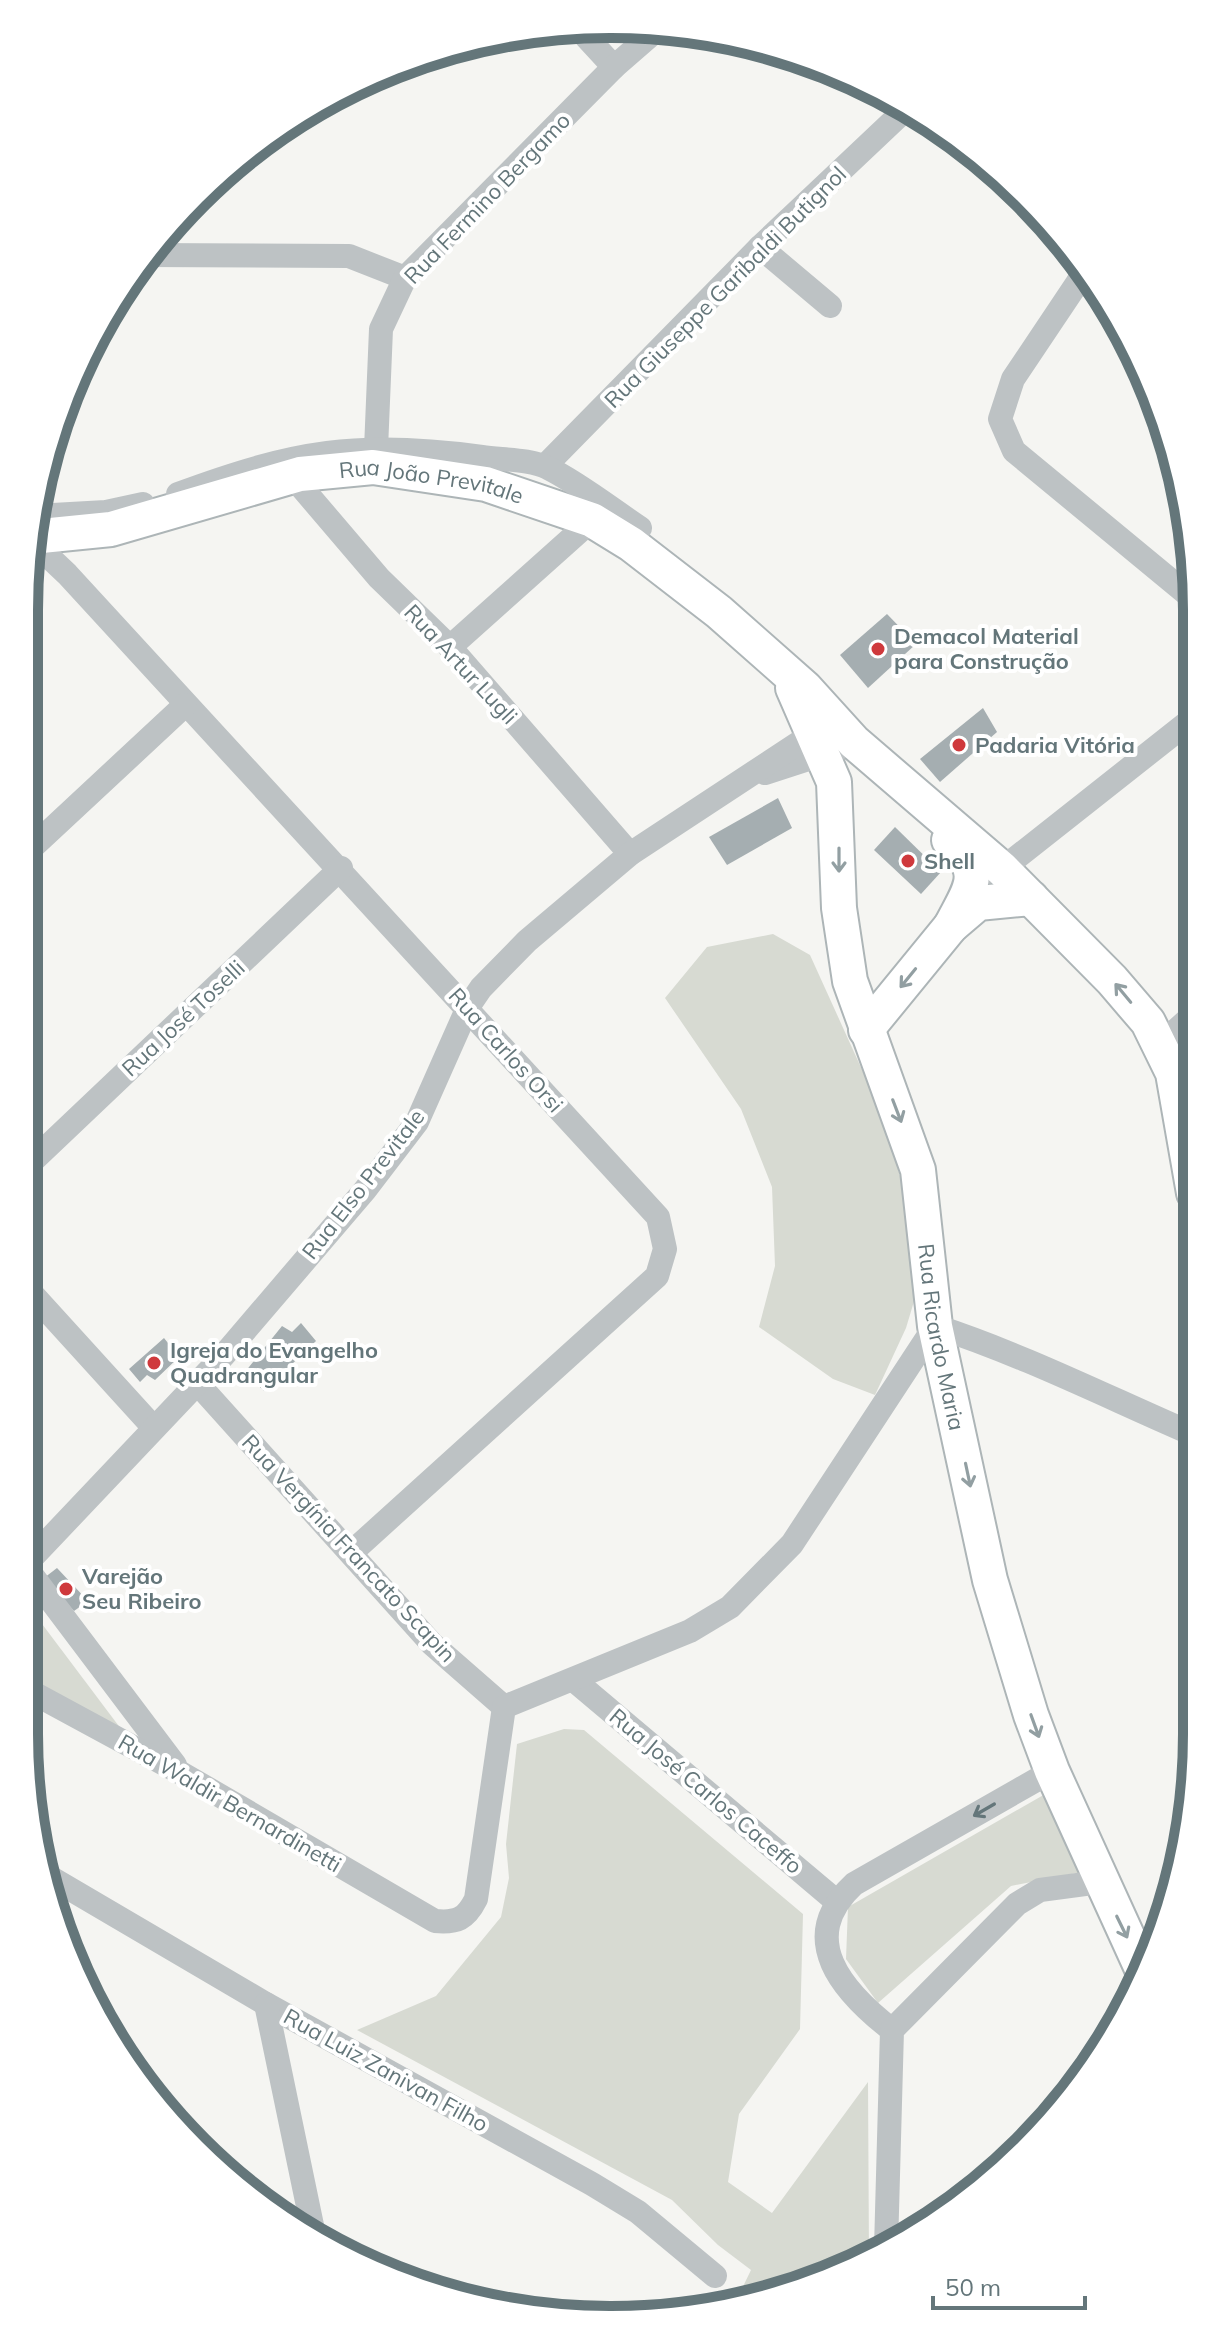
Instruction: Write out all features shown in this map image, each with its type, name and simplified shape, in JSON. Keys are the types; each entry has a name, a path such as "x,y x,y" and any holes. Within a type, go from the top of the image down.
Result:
{"main road":[{"name":"Rua João Previtale","path":"43,538 111,529 292,476 373,467 486,484 592,520 631,544 719,612 805,688 832,746"},
{"path":"832,746 864,780 880,783 896,792 988,873 1031,898 1112,980 1148,1022 1161,1044 1173,1073 1183,1130"},
{"name":"Rua Ricardo Maria","path":"832,746 839,847 839,908 850,981 918,1170 935,1326 990,1580 1031,1715 1052,1771 1137,1958"},
{"path":"866,1030 951,926 988,873"},
{"path":"951,926 978,903 1031,898"}],"street":[{"path":"588,39 614,67"},
{"name":"Rua Fermino Bergamo","path":"376,449 381,329 405,278 614,67 646,39"},
{"name":"Rua Giuseppe Garibaldi Butignol","path":"545,466 760,247 899,116"},
{"path":"760,247 830,306"},
{"path":"162,255 349,256 405,278"},
{"path":"1078,280 1013,379 1000,419 1014,451 1182,590"},
{"name":"Rua João Previtale","path":"46,515 106,512 161,500 249,468 297,456 376,449 426,449 545,466 640,528"},
{"name":"Rua Artur Lugli","path":"292,476 379,578 450,647 630,854"},
{"path":"450,647 592,520"},
{"name":"Rua Carlos Orsi","path":"42,549 341,868 658,1217 665,1249 657,1276 353,1551"},
{"path":"38,842 185,705"},
{"path":"988,873 1183,726"},
{"name":"Rua Elso Previtale","path":"38,1552 198,1384 365,1190 417,1122 468,1007 527,941 630,854 736,782 832,746"},
{"name":"Rua José Toselli","path":"38,1156 341,868"},
{"path":"1161,1044 1183,1024"},
{"path":"38,1300 154,1428"},
{"path":"504,1707 575,1681 690,1631 730,1607 759,1581 792,1544 935,1326 992,1345 1040,1369 1183,1430"},
{"name":"Rua Vergínia Francato Scapin","path":"198,1384 353,1551 432,1644 504,1707"},
{"path":"38,1583 181,1773"},
{"name":"Rua José Carlos Caceffo","path":"575,1681 836,1901"},
{"name":"Rua Waldir Bernardinetti","path":"38,1696 181,1773 435,1921 455,1922 469,1914 476,1899 504,1707"},
{"path":"892,2030 844,1987 830,1964 827,1943 836,1901 854,1884 1052,1771"},
{"name":"Rua Luiz Zanivan Filho","path":"58,1882 266,2004 592,2184 638,2212 715,2276"},
{"path":"886,2235 892,2030 1017,1904 1040,1890 1100,1882"},
{"path":"266,2004 311,2221"}],"shaded area":[{"path":"773,934 810,955 883,1116 902,1183 915,1298 906,1328 875,1395 833,1379 759,1327 775,1266 772,1187 741,1109 665,998 707,947"},
{"path":"38,1619 121,1729 38,1684"},
{"path":"564,1729 584,1730 803,1914 800,2029 739,2114 728,2182 772,2213 868,2082 869,2244 795,2276 741,2290 751,2270 718,2245 672,2200 357,2030 436,1996 501,1917 509,1878 506,1844 517,1744"},
{"path":"1047,1793 1092,1870 1011,1886 878,2003 846,1959 848,1907"}],"building":[{"name":"Demacol Material para Construção","path":"887,614 916,644 868,688 840,655"},
{"name":"Padaria Vitória","path":"983,708 997,732 940,782 920,759"},
{"path":"778,798 792,828 727,865 709,837"},
{"name":"Shell","path":"895,827 941,872 921,894 874,850"},
{"path":"301,1323 316,1341 264,1391 245,1372 282,1326 292,1332"},
{"name":"Igreja do Evangelho Quadrangular","path":"164,1338 179,1357 155,1380 147,1375 140,1382 129,1369"},
{"name":"Varejão Seu Ribeiro","path":"57,1568 88,1601 74,1611 44,1578"}],"place":[{"name":"Demacol Material para Construção","path":"878,649"},
{"name":"Padaria Vitória","path":"959,745"},
{"name":"Shell","path":"908,861"},
{"name":"Igreja do Evangelho Quadrangular","path":"154,1363"},
{"name":"Varejão Seu Ribeiro","path":"66,1589"}]}
